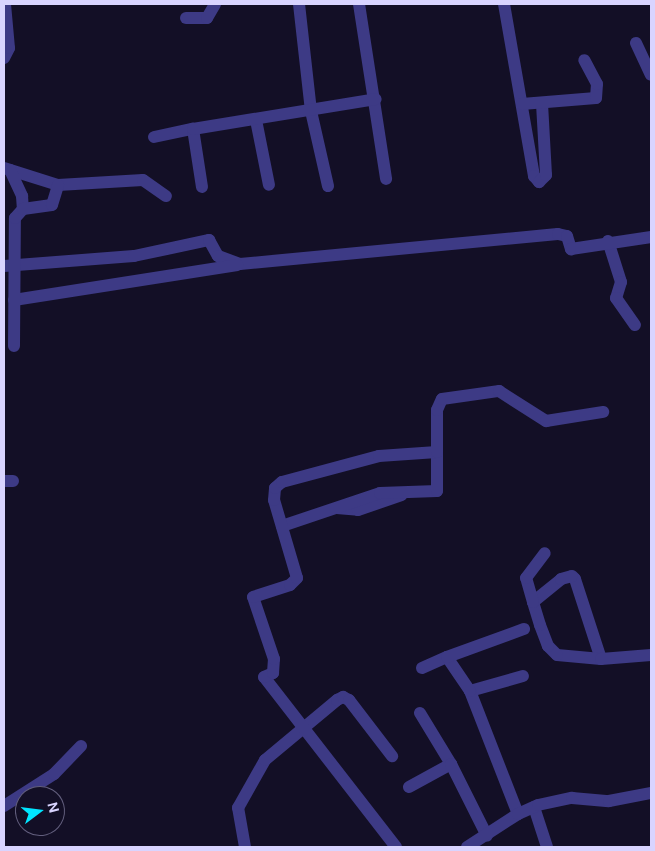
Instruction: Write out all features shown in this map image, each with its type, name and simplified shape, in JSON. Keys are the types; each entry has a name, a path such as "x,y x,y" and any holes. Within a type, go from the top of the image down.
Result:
{"street":[{"path":"4,58 9,48 5,4"},
{"path":"186,18 205,19 216,4"},
{"path":"299,4 311,110 328,186"},
{"path":"359,4 376,99 386,179"},
{"path":"504,4 534,176 539,182 546,175 542,103"},
{"path":"636,43 648,61 651,75"},
{"path":"522,104 596,98 597,84 584,60"},
{"path":"154,137 376,99"},
{"path":"256,120 269,185"},
{"path":"193,129 202,187"},
{"path":"7,169 58,185 144,180 166,196"},
{"path":"7,169 22,196 22,209 15,218 9,266 14,300 14,346"},
{"path":"22,209 52,205 58,185"},
{"path":"14,300 240,264 558,234 567,236 571,249 608,241 651,237"},
{"path":"9,266 160,253 209,240 218,256 240,264"},
{"path":"608,241 621,282 616,298 635,325"},
{"path":"282,526 380,493 434,492 439,488 437,410 442,399 499,391 546,421 603,412"},
{"path":"396,847 264,677 273,673 274,660 253,597 290,585 296,578 273,494 282,482 379,456 437,452"},
{"path":"545,553 526,578 548,646 556,655 600,659 651,655"},
{"path":"533,602 561,579 572,576 600,659"},
{"path":"422,668 524,629"},
{"path":"447,657 470,691 518,814"},
{"path":"470,691 523,676"},
{"path":"245,847 238,808 265,760 303,727 343,697 349,700 392,756"},
{"path":"420,713 451,764 487,836"},
{"path":"4,806 54,774 81,746"},
{"path":"408,788 451,764"},
{"path":"467,847 487,836 518,814 554,800 609,801 651,793"},
{"path":"534,807 547,847"}]}
